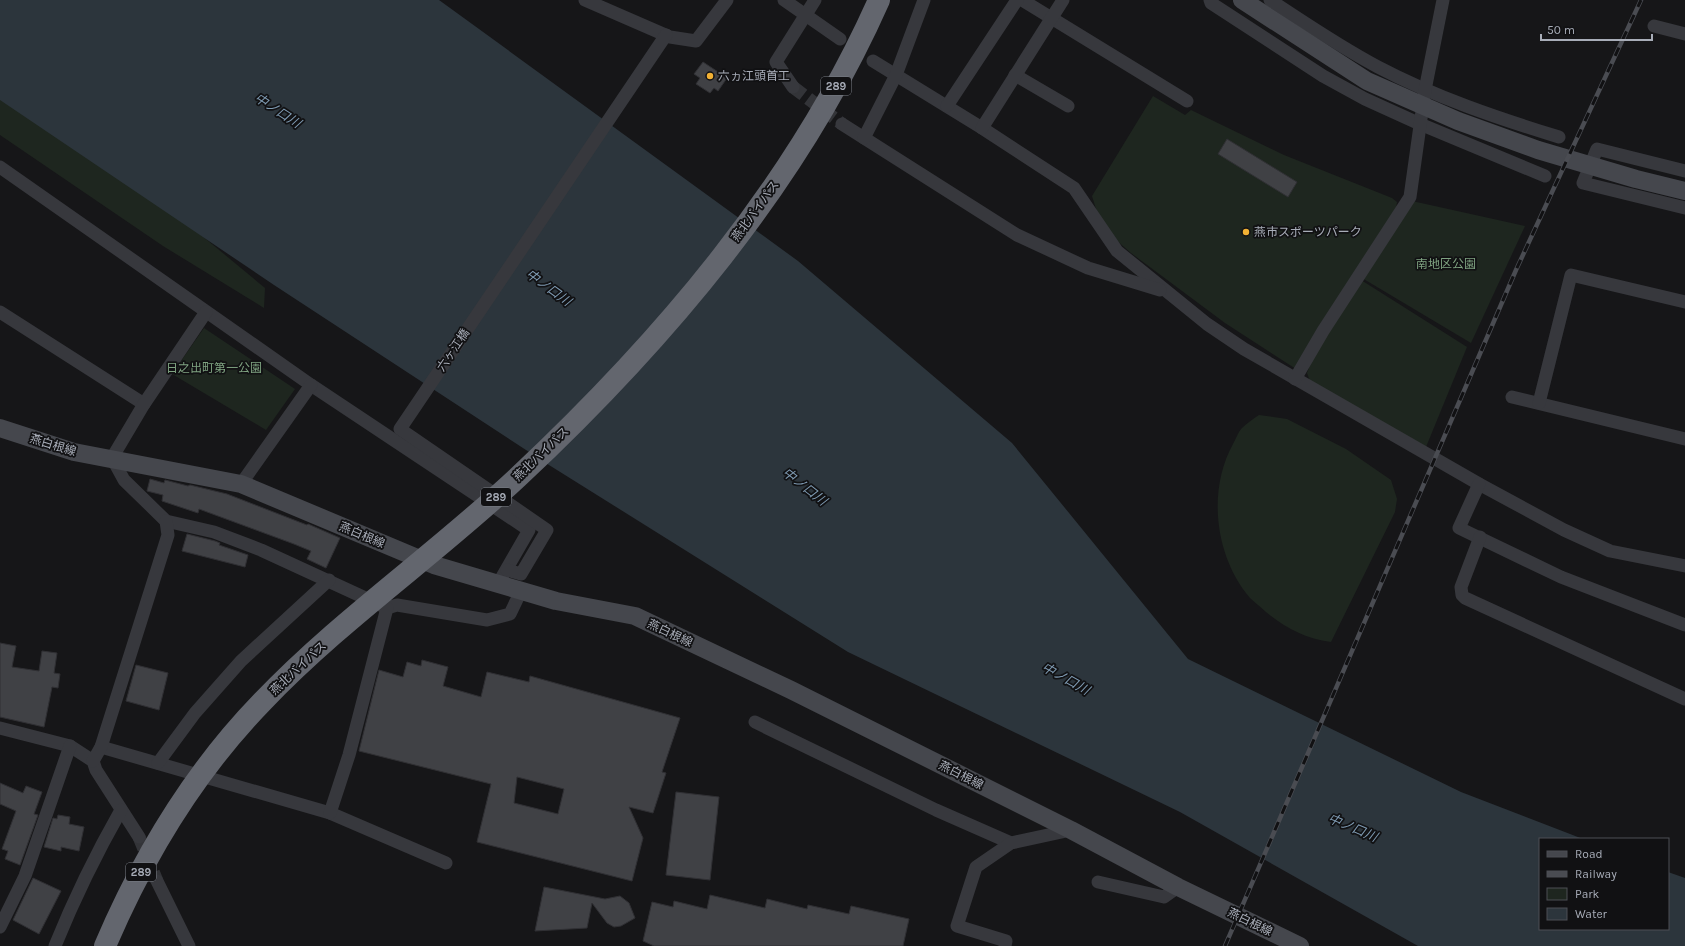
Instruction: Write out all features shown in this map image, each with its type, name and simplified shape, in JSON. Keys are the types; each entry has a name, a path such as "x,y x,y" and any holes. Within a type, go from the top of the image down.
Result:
{"highway":[{"name":"燕北バイパス","path":"105,946 144,866 182,801 220,748 262,701 318,647 518,477 611,385 700,282 729,246 786,169 834,91 879,0"}],"main road":[{"path":"1242,0 1367,80 1458,121 1538,150 1636,179 1685,191"},
{"name":"燕白根線","path":"0,428 74,452 112,458 241,484 434,565 503,577 521,591 556,601 635,616 791,690 1071,830 1178,887 1300,946"}],"street":[{"path":"585,0 670,37 696,41 727,0"},
{"path":"784,0 840,39"},
{"path":"793,87 776,62 807,16 815,0"},
{"path":"864,138 896,75 924,0"},
{"path":"947,106 1017,0"},
{"path":"1022,0 1187,101"},
{"path":"982,128 1063,0"},
{"path":"1210,0 1211,3 1340,86 1420,124 1545,176"},
{"path":"1270,0 1346,49 1425,90 1511,123 1559,137"},
{"path":"1295,379 1323,331 1410,197 1425,90 1443,0"},
{"path":"1654,26 1685,34"},
{"name":"六ヶ江橋","path":"503,577 521,574 547,530 400,429 666,35"},
{"path":"873,61 982,128 1074,188 1117,251 1207,324 1244,350 1479,484 1587,542 1610,551 1685,566"},
{"path":"1015,75 1068,106"},
{"path":"842,124 1017,235 1088,268 1167,292"},
{"path":"1685,171 1597,149 1583,183 1685,208"},
{"path":"0,167 311,385 529,530 503,577"},
{"path":"1539,403 1571,275 1685,302"},
{"path":"0,312 144,404"},
{"path":"206,312 144,404 112,458 124,480 166,521 214,532 261,550 387,608 397,606 487,620 510,614 521,591"},
{"path":"241,484 311,385"},
{"path":"1512,396 1685,439"},
{"path":"1479,484 1459,528 1562,577 1685,625"},
{"path":"93,761 101,747 168,535 166,521"},
{"path":"1480,537 1461,587 1462,595 1465,598 1685,700"},
{"path":"158,763 195,713 241,660 328,580"},
{"path":"330,813 349,755 387,608"},
{"path":"755,722 936,810 1011,844"},
{"path":"0,728 70,746 93,761 96,770 139,837"},
{"path":"0,927 25,876 70,746"},
{"path":"101,747 330,813 446,862"},
{"path":"55,946 72,904 95,855 121,810"},
{"path":"1005,946 1006,941 957,926 976,867 1011,844 1071,830"},
{"path":"157,881 189,946"},
{"path":"1098,882 1164,897 1178,887"}],"green space":[{"path":"0,90 160,201 265,288 264,308 163,246 0,135"},
{"name":"燕市スポーツパーク","path":"1153,96 1185,115 1191,110 1284,155 1392,198 1397,202 1395,213 1296,369 1225,323 1131,253 1115,239 1097,212 1092,196"},
{"name":"南地区公園","path":"1412,201 1525,226 1471,343 1362,278"},
{"path":"1361,280 1467,347 1426,447 1310,381 1307,373 1312,360"},
{"name":"日之出町第一公園","path":"204,328 295,389 266,430 172,374"},
{"path":"1259,415 1287,419 1346,449 1391,480 1397,499 1395,512 1331,642 1313,638 1289,628 1252,600 1238,582 1222,544 1218,503 1220,482 1225,462 1238,434 1248,423"}],"water":[{"name":"中ノ口川","path":"0,0 439,0 798,261 1012,443 1188,659 1461,792 1580,838 1539,838 1539,930 1669,930 1669,872 1685,878 1685,946 1418,946 1180,812 848,652 549,465 274,285 0,100"}],"building":[{"name":"六ヵ江頭首工","path":"703,62 727,78 718,91 714,88 710,93 696,84 700,78 694,74"},
{"path":"1227,139 1297,182 1288,197 1218,154"},
{"path":"150,479 164,483 165,480 227,494 307,525 308,524 340,538 326,568 307,559 311,551 294,544 199,509 198,513 162,501 163,495 147,491"},
{"path":"187,534 215,541 220,543 219,545 248,555 245,567 182,551"},
{"path":"0,643 16,646 12,667 39,671 42,651 57,653 54,673 60,674 58,688 52,687 44,727 0,717"},
{"path":"422,660 448,667 443,686 481,697 487,672 529,682 530,676 680,718 662,772 666,773 653,813 629,807 643,838 632,881 477,842 491,784 359,751 379,670 403,677 407,662 421,666","holes":["517,777 564,789 558,814 514,803"]},
{"path":"136,665 168,673 159,710 126,701"},
{"path":"0,783 23,793 26,786 42,792 34,814 38,815 20,865 5,859 8,851 2,849 16,811 0,804"},
{"path":"676,792 719,797 710,880 666,875"},
{"path":"58,815 70,817 69,824 84,827 79,851 61,847 61,851 44,847 53,818 57,819"},
{"path":"33,878 61,891 39,934 13,920"},
{"path":"544,887 605,899 620,896 629,903 635,918 621,926 614,927 607,923 592,903 587,928 535,931"},
{"path":"710,895 765,908 767,899 807,909 808,905 849,914 851,906 909,919 903,946 654,946 643,941 652,902 673,907 674,901 707,909"}],"tunnel":[{"path":"793,87 842,124"},
{"path":"139,837 157,881"}],"railway":[{"path":"1225,946 1516,270 1641,0"}],"place":[{"name":"六ヵ江頭首工","path":"710,76"},
{"name":"燕市スポーツパーク","path":"1246,232"}]}
